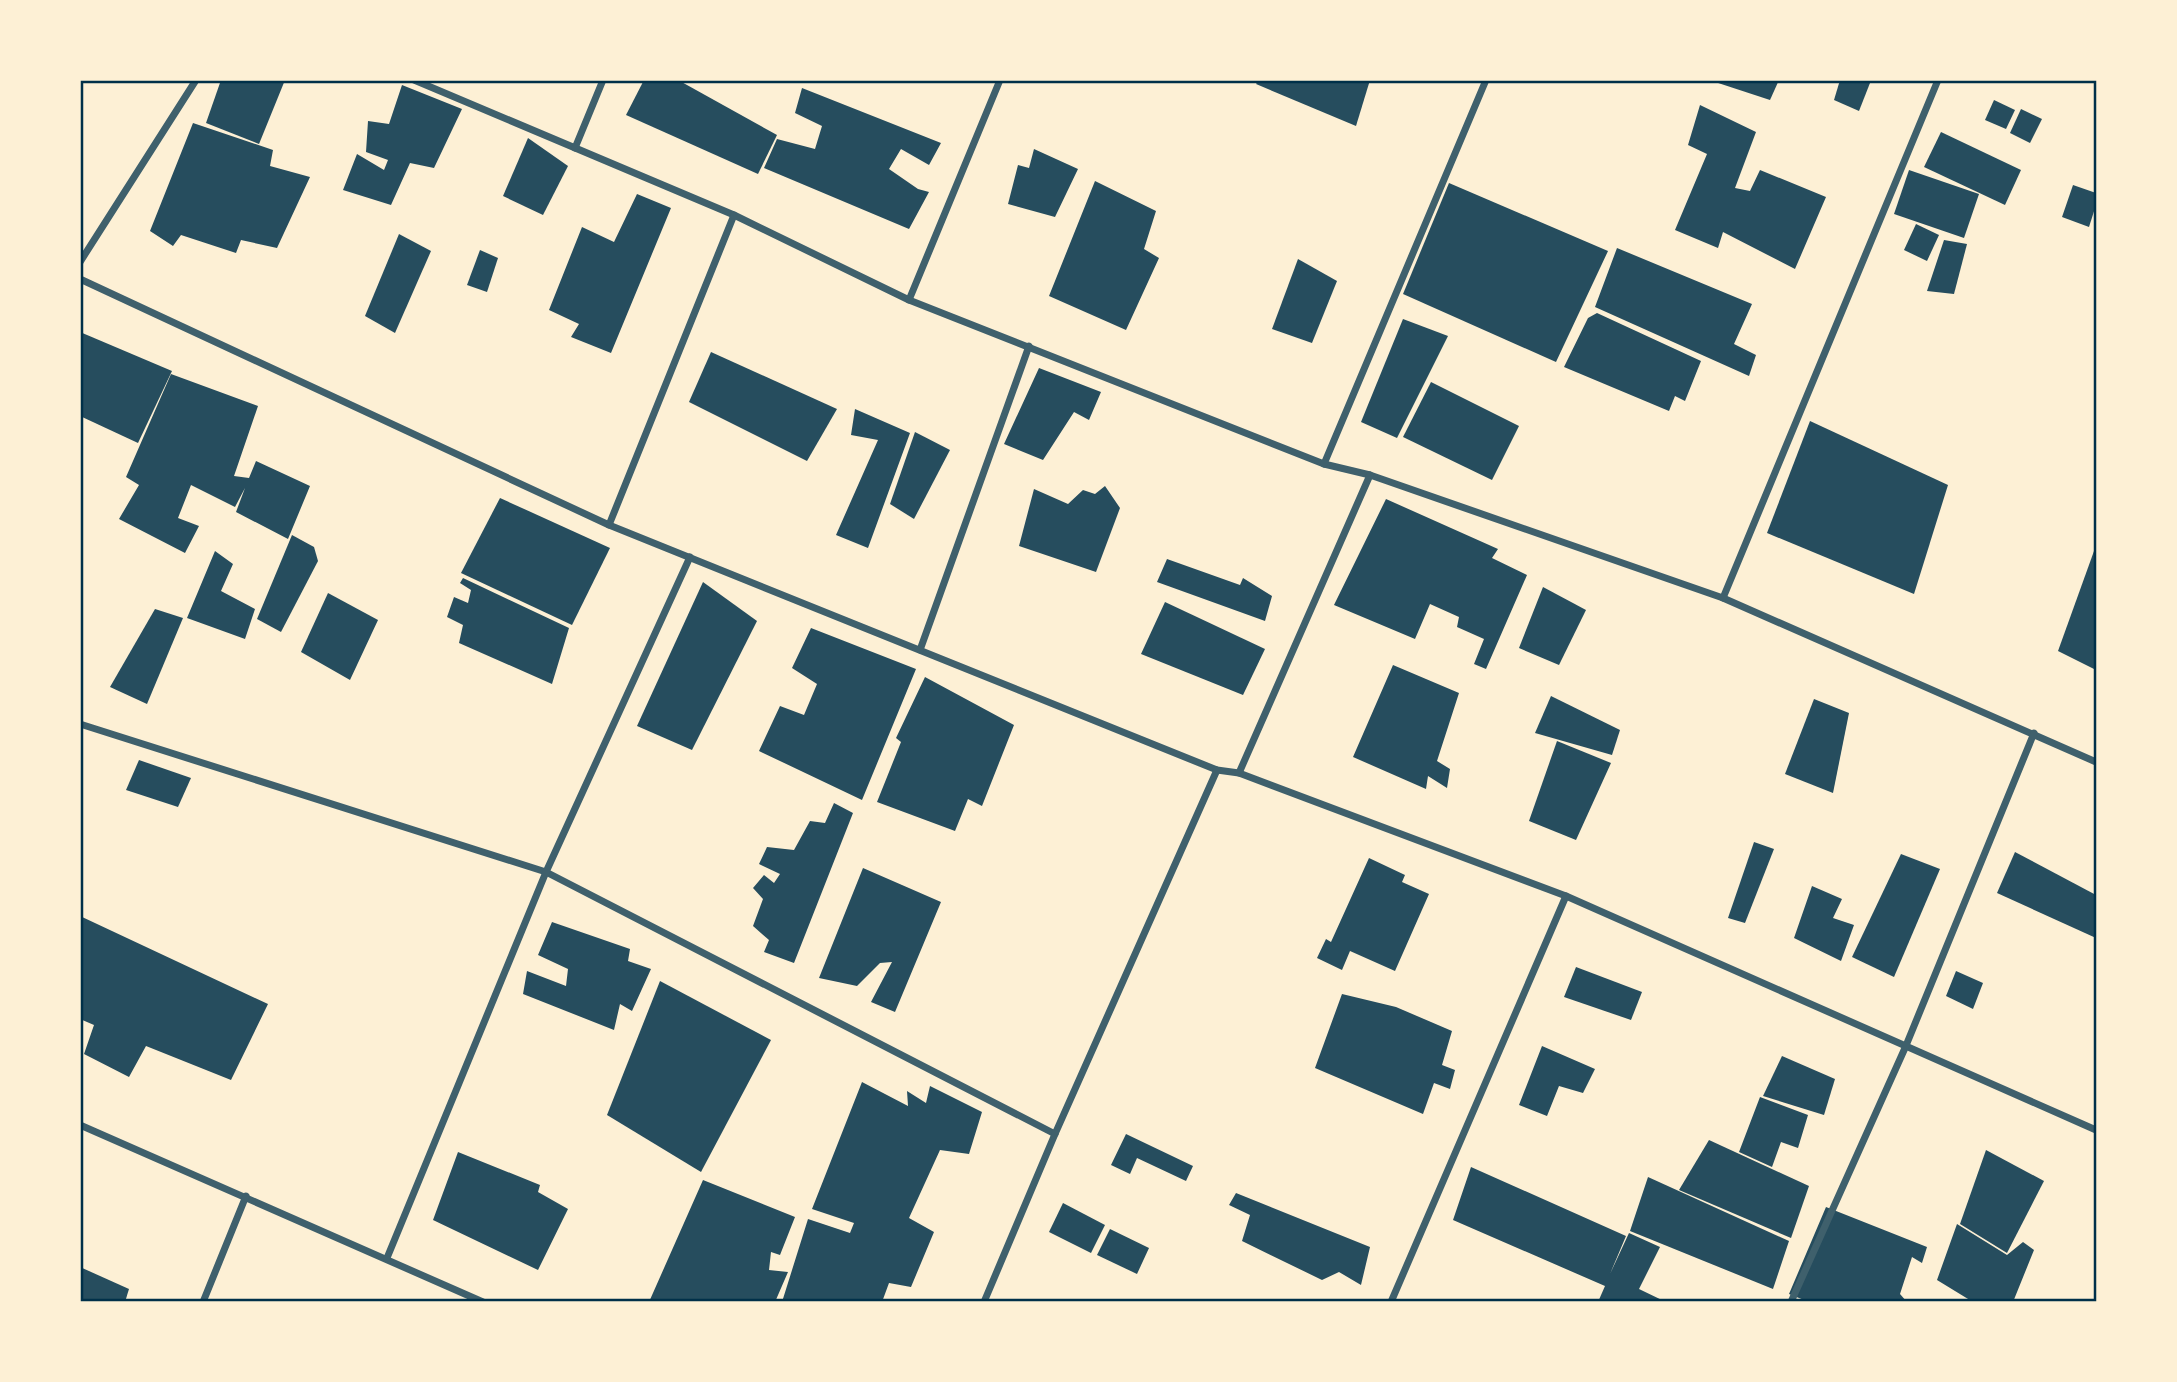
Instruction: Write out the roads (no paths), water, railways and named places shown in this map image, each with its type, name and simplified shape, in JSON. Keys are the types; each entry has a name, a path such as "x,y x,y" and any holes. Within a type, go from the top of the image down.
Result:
{"street":[{"path":"80,262 196,80"},
{"path":"414,80 734,215 909,300 1324,464 1370,475 1723,598 2096,762"},
{"path":"575,148 603,80"},
{"path":"909,300 1000,80"},
{"path":"1324,464 1486,80"},
{"path":"1723,598 1938,80"},
{"path":"609,525 734,215"},
{"path":"80,279 609,525 1217,770 1239,773 1566,896 1905,1048 2096,1130"},
{"path":"920,650 1029,346"},
{"path":"1239,773 1370,475"},
{"path":"387,1258 546,872 690,557"},
{"path":"80,724 546,872 1055,1134"},
{"path":"1791,1301 1905,1048 2034,733"},
{"path":"984,1301 1217,770"},
{"path":"1391,1301 1566,896"},
{"path":"80,1125 483,1301"},
{"path":"203,1301 246,1196"}]}
